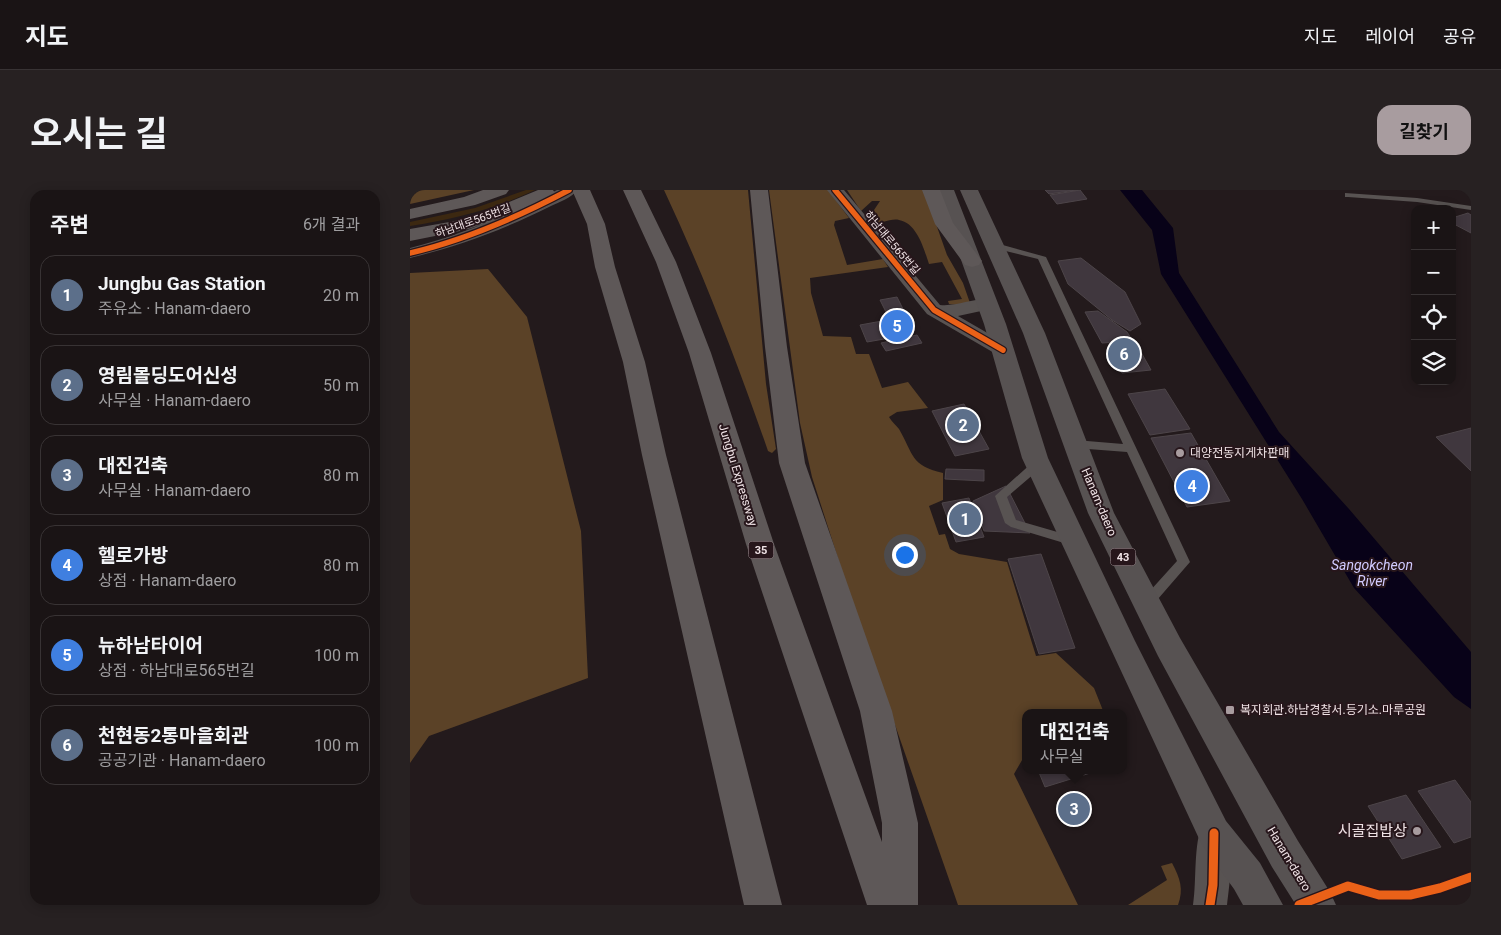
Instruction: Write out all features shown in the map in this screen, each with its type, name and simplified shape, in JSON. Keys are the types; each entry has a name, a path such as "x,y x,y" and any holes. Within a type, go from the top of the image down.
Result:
{"highway":[{"path":"410,209 488,190"},
{"path":"410,214 469,201 500,190"},
{"path":"581,190 596,224 605,267 634,362 654,455 763,905"},
{"path":"759,190 776,347 792,463 876,711 900,823 899,905"},
{"path":"931,190 944,224 982,253"},
{"name":"Jungbu Expressway","path":"634,192 666,262 700,353 760,544 886,905"},
{"path":"410,235 458,226 496,214 546,193"}],"main road":[{"name":"Hanam-daero","path":"945,190 982,253 1034,333 1101,513 1169,647 1285,854 1317,905"},
{"name":"Hanam-daero","path":"969,190 982,253 988,304 1038,464 1214,833 1248,876 1264,905"}],"street":[{"name":"하남대로565번길","path":"410,253 479,233 525,213 569,190"},
{"name":"하남대로565번길","path":"835,190 934,310"},
{"path":"934,310 951,312 988,304"},
{"path":"934,310 1003,350"},
{"path":"1210,905 1213,885 1214,833"}],"lane":[{"path":"1348,195 1417,200 1471,208"},
{"path":"982,253 1042,257 1184,562 1146,602"},
{"path":"1076,444 1131,448"},
{"path":"1038,464 1001,496 1011,523 1074,541"}],"shaded area":[{"path":"410,190 474,190 410,204"},
{"path":"526,190 535,190 505,203 474,212 410,226 410,222 475,208"},
{"path":"664,190 748,190 766,384 776,449 772,453 768,451 719,319 693,254"},
{"path":"769,190 828,190 849,218 835,221 834,225 847,265 883,259 888,267 810,278 811,293 823,336 851,337 856,354 869,354 882,388 908,382 928,408 897,412 889,417 899,429 914,458 924,466 943,473 943,500 929,506 939,535 945,534 950,549 959,554 1007,562 1036,656 1056,653 1094,688 1102,709 1022,709 1022,760 1014,774 1078,905 958,905 851,599 812,477 800,423"},
{"path":"847,190 924,190 947,255 963,283 970,303 949,304 948,301 962,299 942,262 929,264 919,238 911,226 899,220 872,224 870,216 880,201 872,201 861,211"},
{"path":"488,269 527,317 581,531 588,678 429,736 410,763 410,273"},
{"path":"1172,863 1180,884 1181,894 1178,905 1128,905 1167,880 1161,866"}],"water":[{"name":"Sangokcheon River","path":"1120,190 1142,190 1173,228 1179,273 1279,432 1349,509 1471,652 1471,709 1454,697 1354,588 1302,499 1161,274 1152,230"}],"building":[{"path":"1045,190 1076,190 1049,194"},
{"path":"1080,190 1087,199 1057,204 1050,195"},
{"path":"1468,213 1471,215 1471,233 1456,225 1456,217"},
{"path":"1081,258 1125,292 1141,324 1130,331 1112,320 1068,284 1058,261"},
{"path":"897,297 906,315 889,318 880,300"},
{"path":"1098,311 1127,332 1133,341 1102,343 1085,312"},
{"path":"904,317 913,334 867,342 860,325"},
{"path":"917,335 922,343 886,351 881,343"},
{"path":"1137,345 1151,370 1122,373 1109,348"},
{"path":"1165,389 1190,429 1150,435 1128,394"},
{"path":"964,404 989,449 955,456 932,411"},
{"path":"1471,428 1471,471 1436,437"},
{"path":"1191,433 1230,501 1187,507 1151,438"},
{"path":"946,469 984,470 984,481 945,479"},
{"path":"1006,486 1030,533 984,531 973,501"},
{"path":"969,498 984,537 956,542 942,503"},
{"path":"1041,554 1075,648 1039,654 1008,559"},
{"path":"1040,774 1087,774 1045,787"},
{"path":"1455,780 1471,802 1471,837 1454,843 1418,791"},
{"path":"1406,795 1441,847 1402,859 1368,806"}],"cycle path":[{"path":"410,253 472,235 531,210 569,190"},
{"path":"835,190 934,310 1003,350"},
{"path":"1210,905 1213,885 1214,833"},
{"path":"1299,905 1348,886 1363,892 1379,895 1410,895 1440,888 1471,877"}],"place":[{"name":"뉴하남타이어","path":"897,326"},
{"name":"천현동2통마을회관","path":"1124,354"},
{"name":"영림몰딩도어신성","path":"963,425"},
{"name":"대양전동지게차판매","path":"1180,453"},
{"name":"헬로가방","path":"1192,486"},
{"name":"Jungbu Gas Station","path":"965,519"},
{"name":"복지회관.하남경찰서.등기소.마루공원","path":"1230,710"},
{"name":"대진건축","path":"1074,809"},
{"name":"시골집밥상","path":"1417,831"}]}
